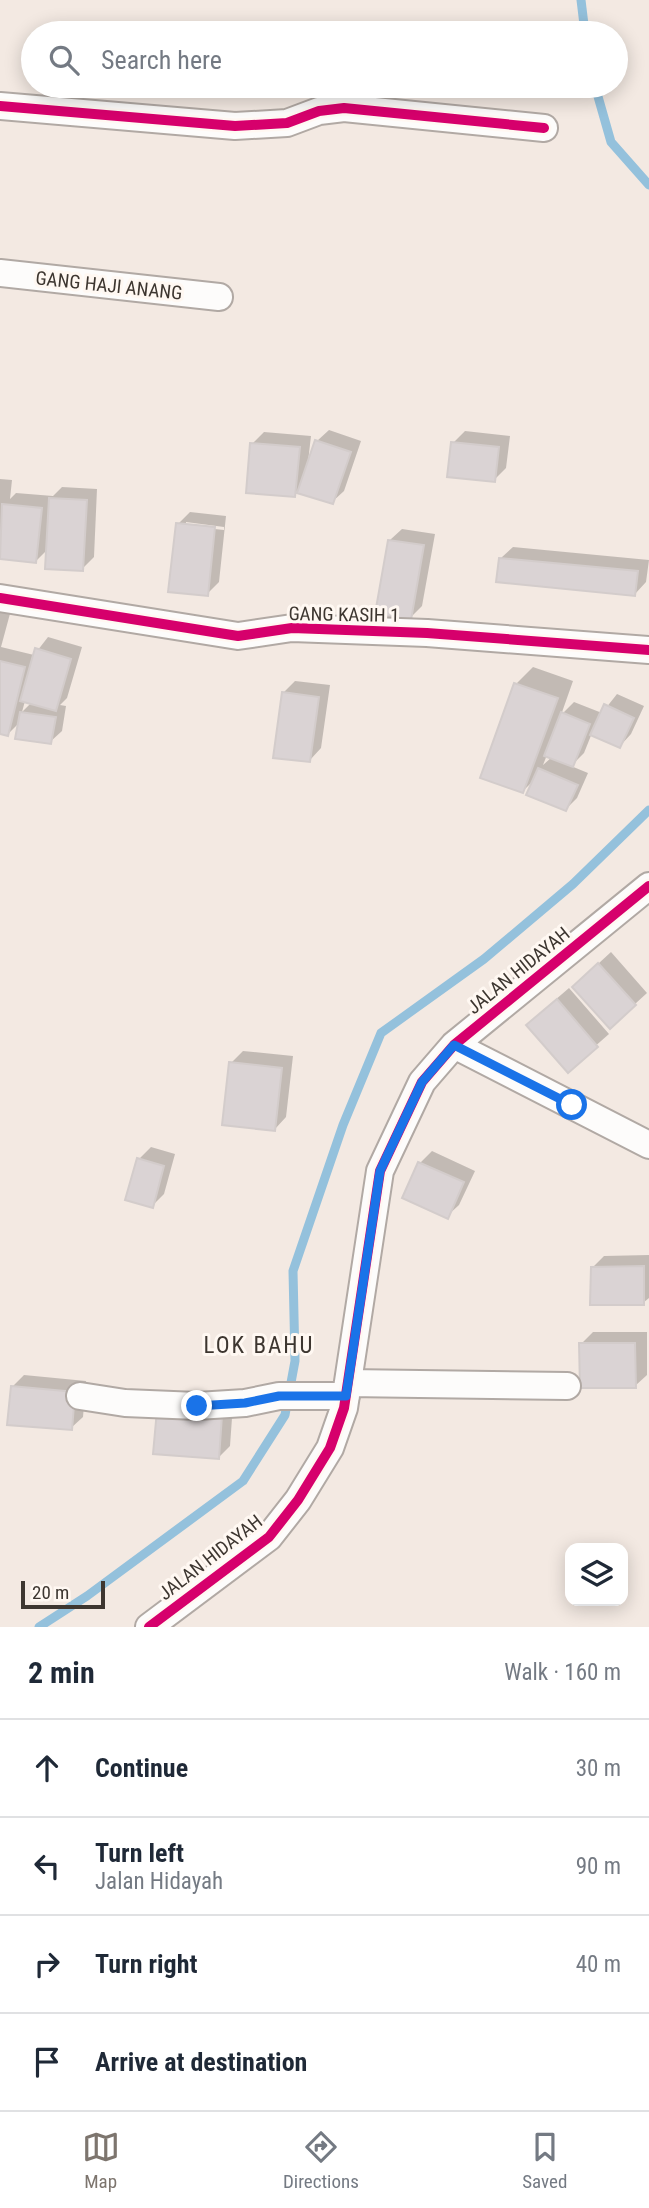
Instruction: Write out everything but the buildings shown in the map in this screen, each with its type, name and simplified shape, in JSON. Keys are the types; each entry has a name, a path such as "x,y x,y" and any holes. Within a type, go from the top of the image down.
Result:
{"street":[{"path":"0,106 235,126 287,123 319,111 344,108 544,128"},
{"name":"GANG HAJI ANANG","path":"0,273 219,297"},
{"name":"GANG KASIH 1","path":"0,598 238,636 292,628 427,633 649,650"},
{"name":"JALAN HIDAYAH","path":"149,1627 269,1538 298,1500 330,1448 347,1389 380,1171 422,1082 454,1045 649,886"},
{"path":"454,1045 649,1144"},
{"path":"80,1396 125,1403 197,1406 245,1403 279,1396 310,1396 347,1389 567,1386"}],"waterway":[{"path":"581,0 584,21"},
{"path":"598,98 611,142 649,185"},
{"path":"39,1627 87,1596 243,1481 285,1415 295,1361 293,1271 343,1125 381,1033 484,959 573,884 649,810"}],"cycle path":[{"path":"0,106 235,126 287,123 319,111 344,108 544,128"},
{"path":"0,598 238,636 292,628 427,633 649,650"},
{"path":"149,1627 269,1537 298,1500 330,1448 344,1408 380,1171 422,1082 454,1045 649,886"}],"district":[{"name":"LOK BAHU","path":"259,1345"}],"route":[{"path":"197,1406 245,1403 279,1396 346,1396 380,1171 422,1082 454,1045 572,1105"}]}
